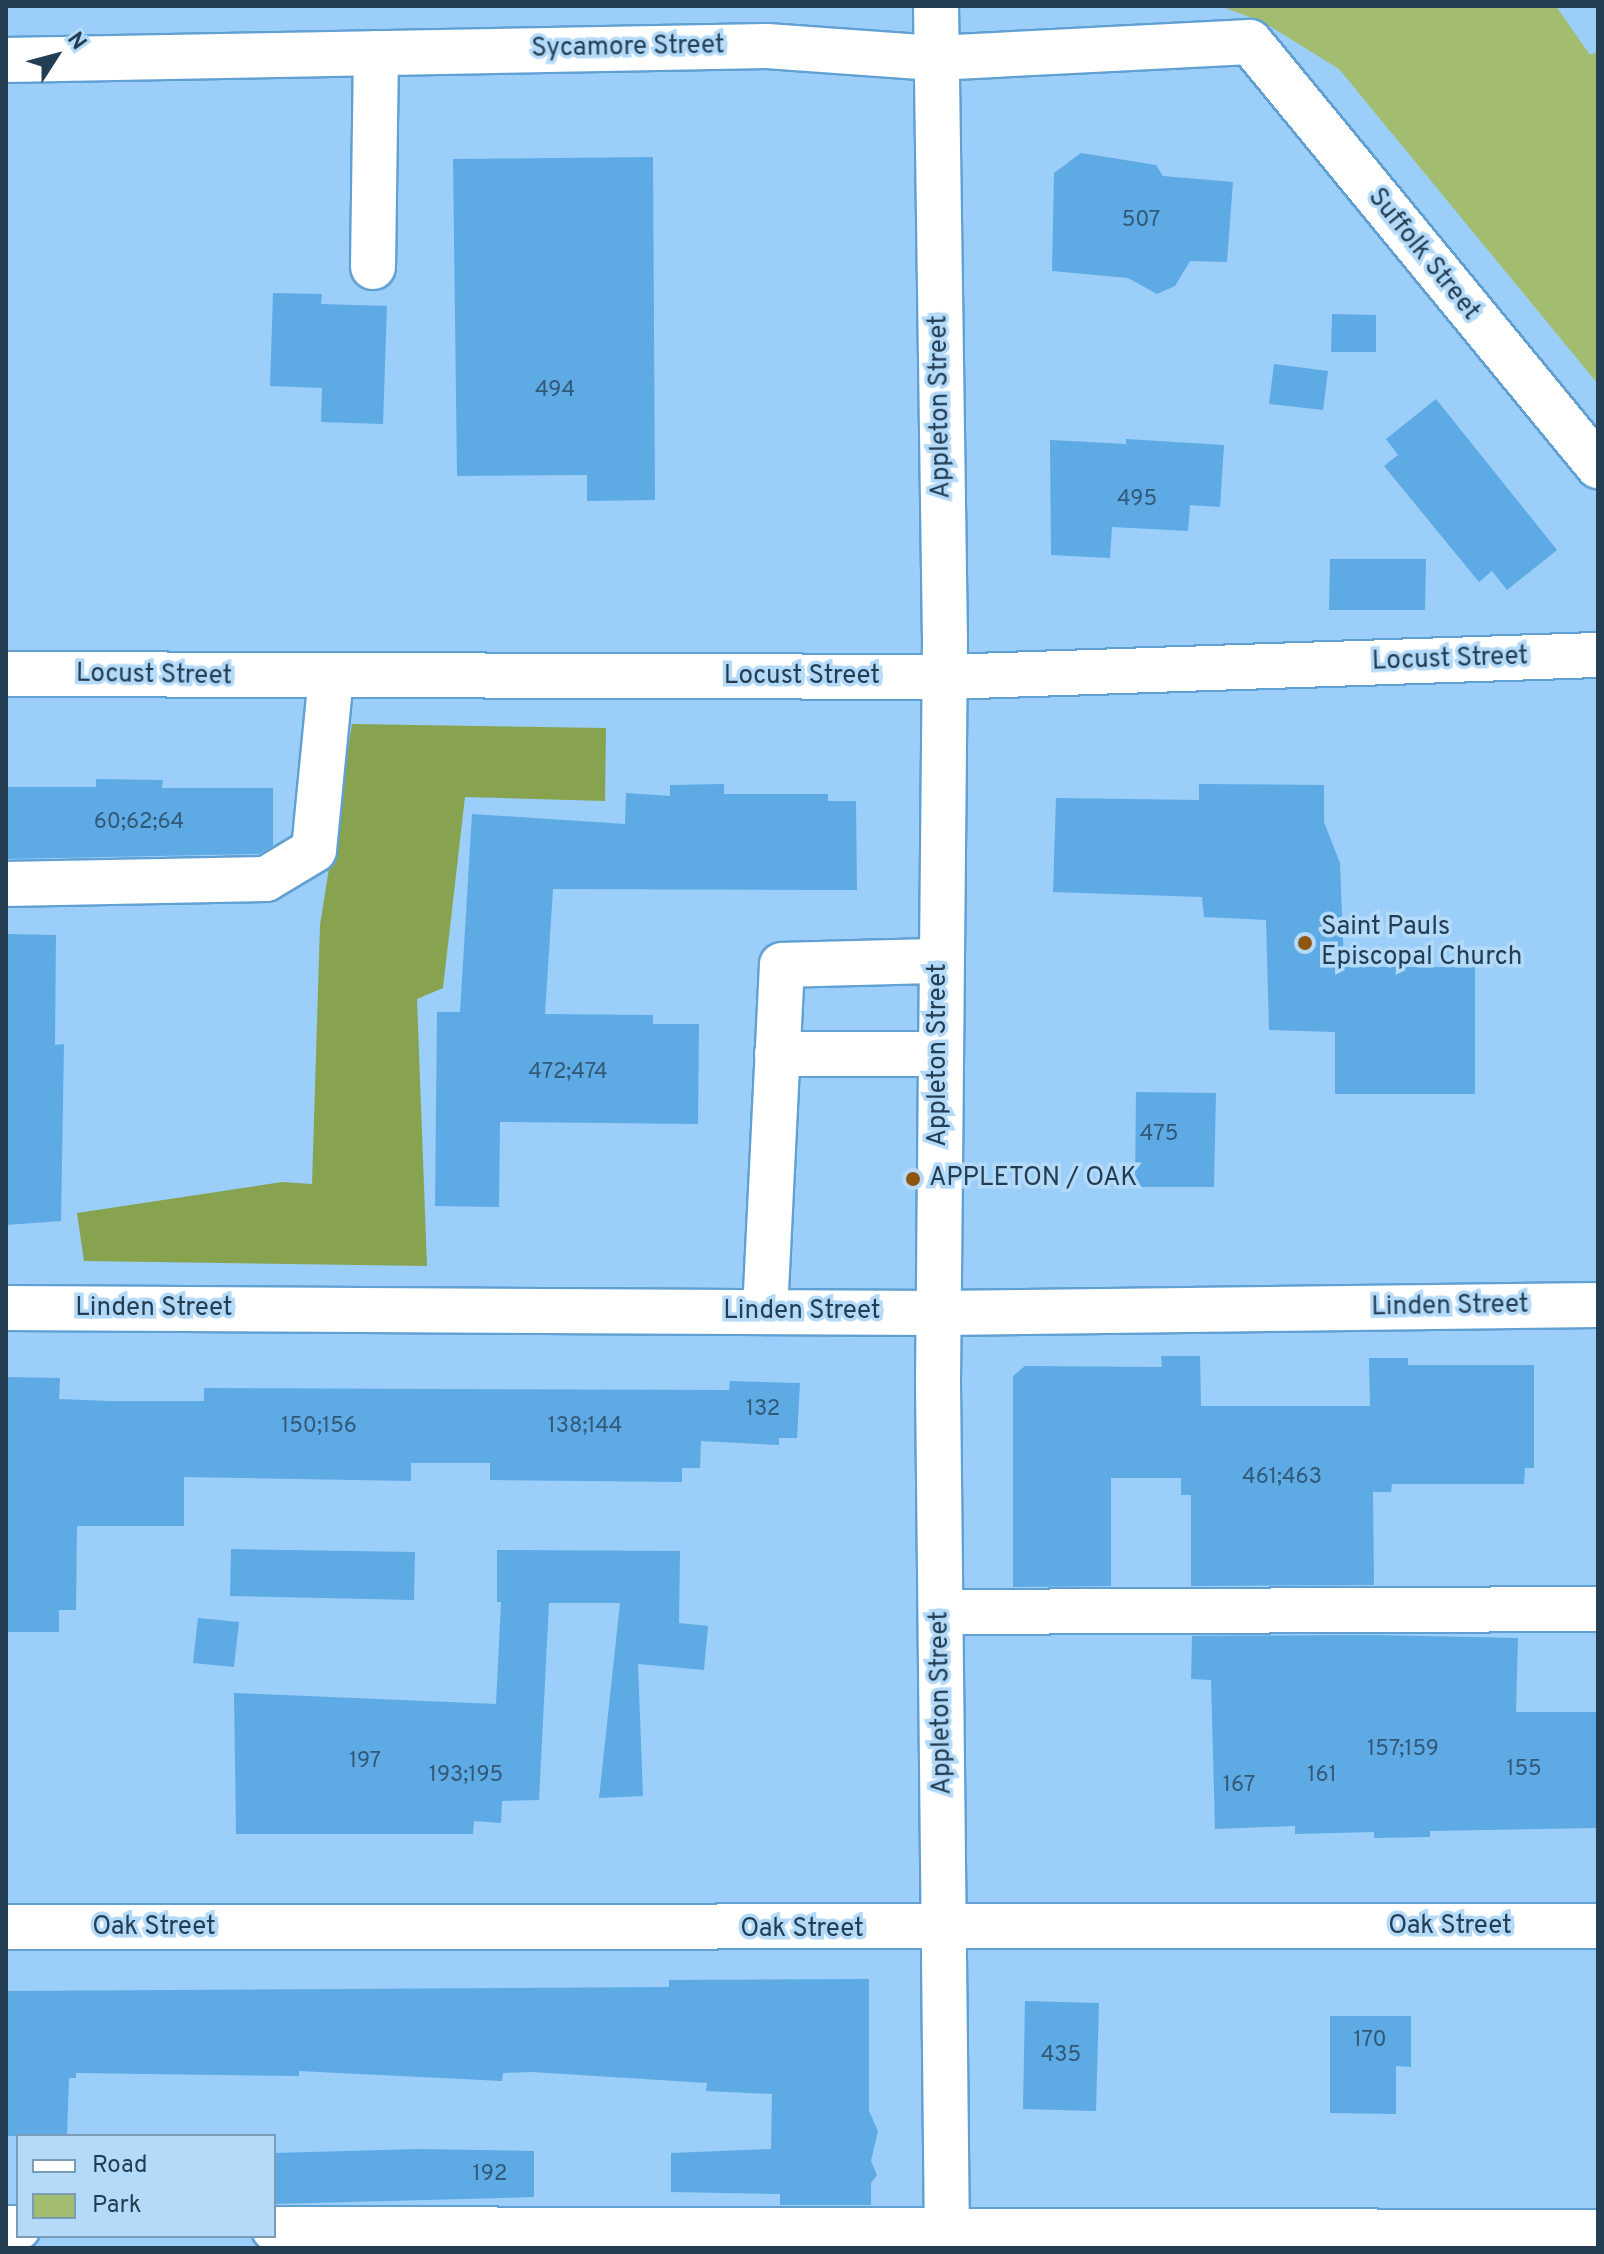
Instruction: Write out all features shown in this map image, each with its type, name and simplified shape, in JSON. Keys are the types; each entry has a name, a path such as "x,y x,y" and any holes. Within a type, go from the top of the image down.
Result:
{"street":[{"name":"Appleton Street","path":"936,6 944,677 938,1054 938,1313 947,2239"},
{"name":"Sycamore Street","path":"6,60 767,46 935,58 1250,42"},
{"name":"Suffolk Street","path":"1250,42 1598,466"},
{"path":"373,267 376,53"},
{"name":"Locust Street","path":"6,674 944,677 1598,655"},
{"path":"6,884 266,879 314,850 331,677"},
{"path":"765,1312 782,965 940,961"},
{"path":"777,1054 938,1054"},
{"name":"Linden Street","path":"6,1308 938,1313 1598,1305"},
{"path":"941,1612 1598,1609"},
{"name":"Oak Street","path":"6,1927 945,1930 1598,1926"},
{"path":"276,2229 947,2239 1598,2232"}],"green space":[{"path":"1220,6 1556,6 1590,55 1598,51 1598,384 1339,69 1263,22"},
{"path":"352,724 606,728 605,801 465,797 443,988 417,999 427,1266 84,1261 77,1213 282,1182 312,1184 320,925"}],"building":[{"path":"1081,153 1156,165 1163,176 1233,182 1227,262 1190,261 1175,286 1157,294 1128,278 1052,271 1054,173"},
{"path":"653,157 655,500 587,501 587,475 457,476 453,159"},
{"path":"273,293 322,294 321,304 387,306 383,424 321,422 322,388 270,386"},
{"path":"1332,314 1376,315 1376,352 1331,352"},
{"path":"1274,364 1328,371 1323,410 1269,404"},
{"path":"1436,399 1557,550 1507,590 1492,571 1479,582 1384,466 1398,455 1386,439"},
{"path":"1126,439 1224,445 1220,507 1190,505 1188,531 1112,527 1110,558 1051,555 1050,440 1126,444"},
{"path":"1330,559 1426,559 1425,610 1329,610"},
{"path":"96,779 163,780 162,788 273,788 273,846 259,854 6,859 6,787 96,787"},
{"path":"724,784 724,794 828,794 828,801 856,801 857,890 553,889 545,1014 653,1015 653,1024 699,1024 698,1124 500,1122 499,1207 435,1206 437,1012 460,1012 472,814 625,824 626,793 670,796 670,785"},
{"name":"Saint Pauls Episcopal Church","path":"1199,784 1324,785 1324,822 1340,863 1344,967 1475,967 1475,1094 1335,1094 1335,1032 1269,1030 1266,920 1204,917 1202,897 1053,892 1056,798 1199,800"},
{"path":"6,934 56,935 55,1045 64,1044 61,1221 6,1225"},
{"path":"1136,1092 1216,1093 1214,1187 1135,1187"},
{"path":"1161,1356 1200,1356 1201,1406 1370,1406 1369,1358 1408,1358 1408,1365 1534,1365 1534,1468 1525,1468 1524,1484 1392,1484 1391,1492 1373,1492 1374,1585 1191,1586 1191,1495 1181,1495 1181,1478 1111,1478 1111,1586 1013,1587 1013,1376 1025,1366 1162,1367"},
{"path":"6,1377 60,1378 59,1399 109,1401 204,1401 204,1388 729,1390 730,1381 800,1383 797,1438 779,1438 779,1445 701,1441 700,1468 682,1468 682,1482 490,1480 490,1463 411,1463 411,1481 184,1477 184,1526 77,1526 76,1610 59,1610 59,1632 6,1632"},
{"path":"231,1549 415,1552 414,1600 230,1596"},
{"path":"497,1550 680,1551 679,1623 708,1626 704,1670 638,1664 643,1796 599,1798 620,1603 549,1603 539,1800 502,1801 501,1823 474,1821 473,1834 236,1834 234,1693 496,1704 501,1602 497,1602"},
{"path":"198,1618 239,1622 234,1667 193,1663"},
{"path":"1192,1636 1518,1638 1516,1712 1598,1712 1598,1828 1430,1831 1430,1837 1374,1838 1374,1832 1295,1834 1295,1826 1215,1829 1211,1680 1191,1679"},
{"path":"869,1979 869,2111 878,2131 871,2161 877,2175 871,2183 871,2205 780,2205 780,2194 671,2192 671,2153 771,2149 772,2094 706,2091 707,2083 532,2072 503,2073 502,2081 299,2071 299,2076 76,2073 76,2078 69,2078 67,2134 6,2136 6,1991 669,1987 669,1980"},
{"path":"1025,2001 1099,2003 1096,2111 1023,2109"},
{"path":"1330,2016 1411,2016 1411,2067 1396,2066 1396,2114 1330,2113"},
{"path":"418,2149 534,2151 534,2197 276,2204 276,2153"}],"place":[{"name":"Saint Pauls Episcopal Church","path":"1305,943"},
{"name":"APPLETON / OAK","path":"913,1179"}]}
